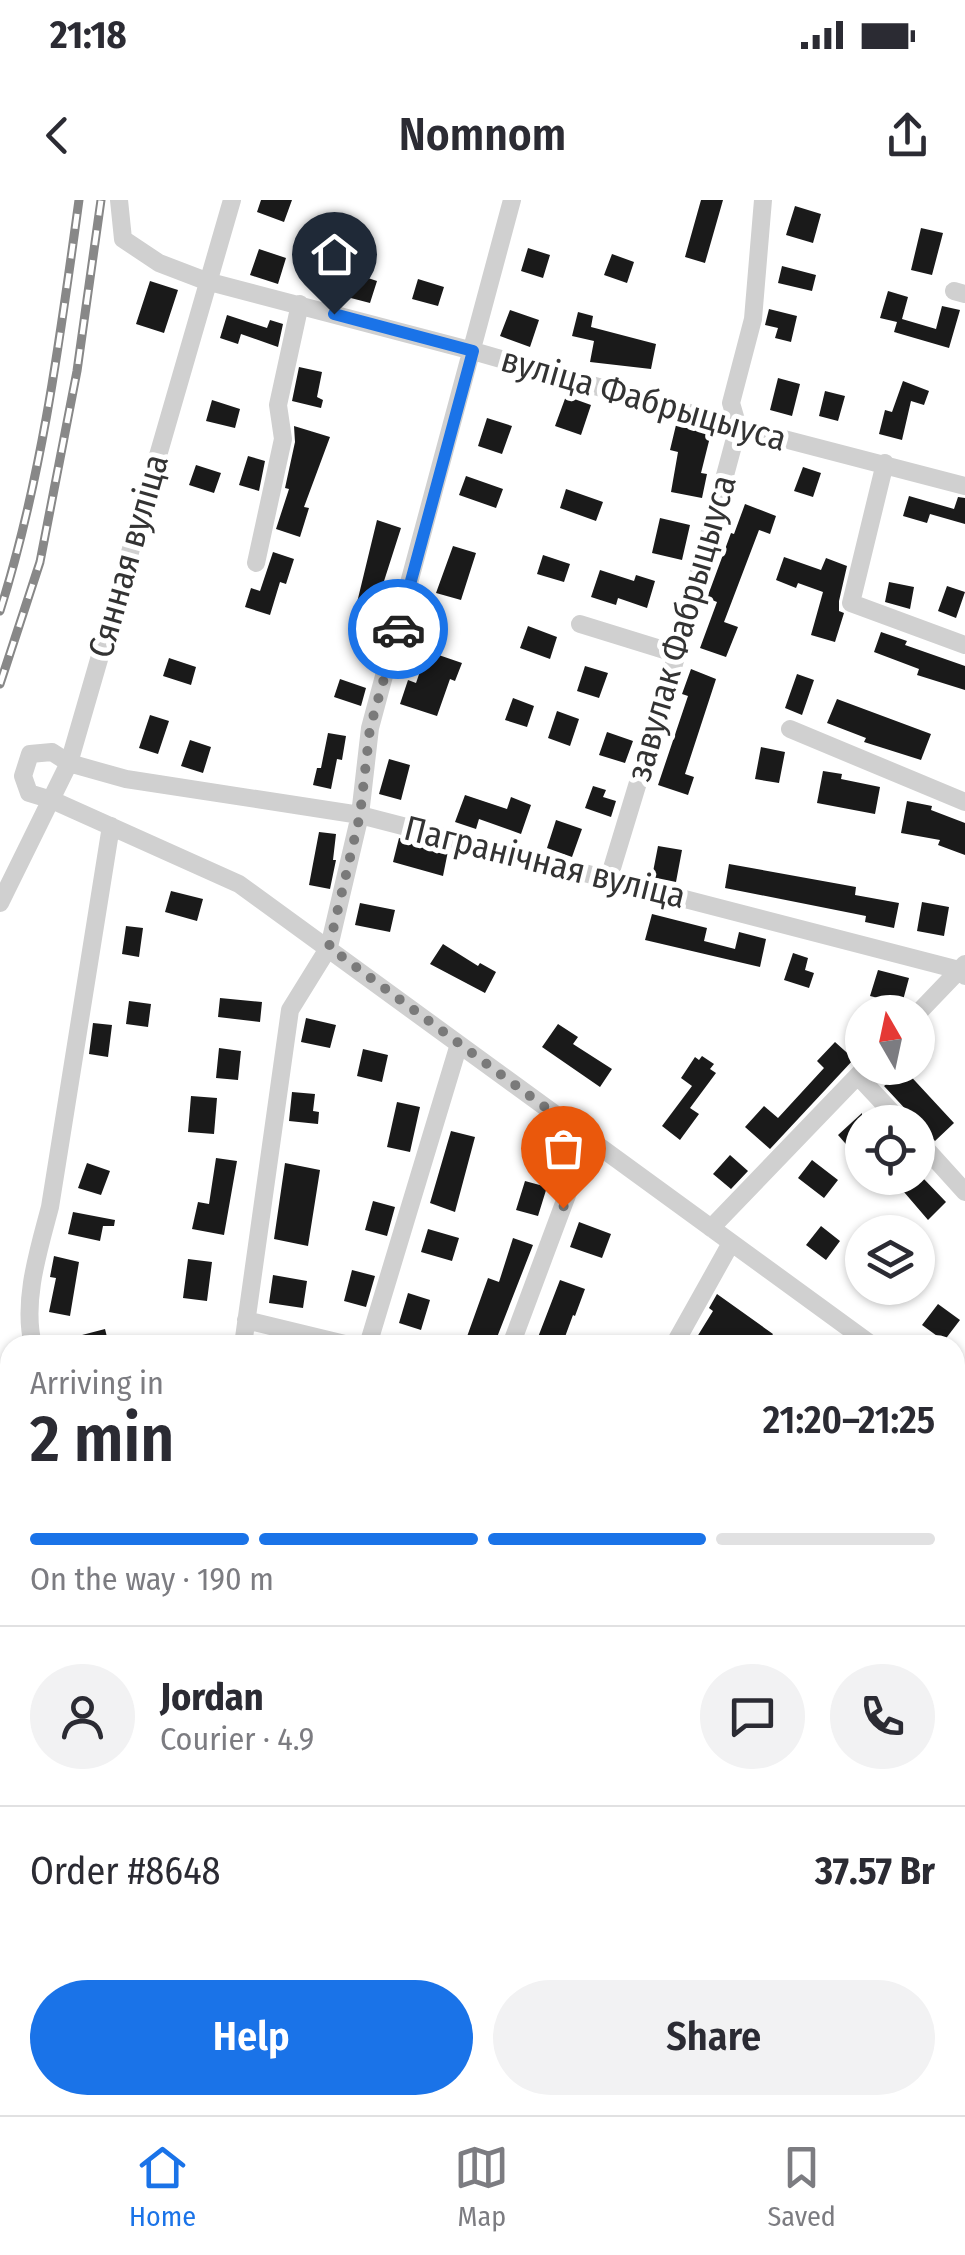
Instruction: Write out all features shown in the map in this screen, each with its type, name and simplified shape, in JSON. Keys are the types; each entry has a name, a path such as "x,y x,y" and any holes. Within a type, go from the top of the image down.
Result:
{"street":[{"name":"вуліца Фабрыцыуса","path":"119,200 123,239 159,263 206,280 473,351 738,428 965,486"},
{"name":"Сянная вуліца","path":"0,903 68,763 232,200"},
{"path":"244,1335 290,1010 329,947 360,815 370,728 512,200"},
{"name":"завулак Фабрыцыуса","path":"609,878 677,654 738,428 731,403 753,318 763,200"},
{"path":"256,563 283,439 278,406 300,304"},
{"path":"885,464 851,604 965,645"},
{"path":"580,624 677,654"},
{"path":"790,730 965,802"},
{"path":"68,763 52,752 30,754 22,776 29,793 238,884 731,1242 844,1335"},
{"name":"Пагранічная вуліца","path":"68,763 126,778 360,815 963,970"},
{"path":"31,1335 36,1260 50,1206 111,826"},
{"path":"935,997 963,970"},
{"path":"371,1335 459,1044"},
{"path":"711,1228 848,1085"},
{"path":"871,1085 887,1105"},
{"path":"516,1335 588,1139"},
{"path":"935,1159 965,1192"},
{"path":"680,1335 731,1242"},
{"path":"246,1320 308,1335"}],"building":[{"path":"261,200 292,200 284,222 257,212"},
{"path":"701,200 723,200 705,263 685,257"},
{"path":"795,206 821,214 813,243 786,235"},
{"path":"921,228 943,233 932,275 911,270"},
{"path":"528,248 550,255 543,278 521,271"},
{"path":"259,249 286,258 278,284 250,275"},
{"path":"612,254 634,262 627,283 604,275"},
{"path":"330,260 377,281 370,303 320,290"},
{"path":"782,266 816,275 812,291 778,283"},
{"path":"418,279 444,287 438,306 412,299"},
{"path":"150,281 178,290 164,333 136,324"},
{"path":"888,291 908,297 902,319 936,329 942,306 960,310 949,348 894,332 897,322 880,318"},
{"path":"769,309 797,316 791,342 775,338 778,328 765,325"},
{"path":"510,310 539,320 530,347 500,336"},
{"path":"578,312 593,316 591,327 656,344 651,369 590,362 594,341 572,336"},
{"path":"227,315 267,328 270,320 283,324 278,347 241,334 238,344 220,338"},
{"path":"299,367 322,372 317,397 323,400 321,408 292,401"},
{"path":"778,378 800,384 792,416 770,410"},
{"path":"903,381 929,391 924,405 911,401 902,440 879,434 885,410 892,412"},
{"path":"825,391 845,396 838,421 819,416"},
{"path":"566,396 591,405 581,435 555,426"},
{"path":"212,400 240,409 235,428 206,421"},
{"path":"487,418 512,426 502,454 478,446"},
{"path":"676,425 711,433 701,473 707,474 702,498 671,492 678,452 670,450"},
{"path":"294,426 330,437 304,507 309,508 300,537 276,529 289,489 285,488 295,442"},
{"path":"248,456 265,461 259,491 239,485"},
{"path":"196,465 221,473 214,493 189,485"},
{"path":"803,467 821,473 813,497 794,491"},
{"path":"466,476 503,489 496,508 459,495"},
{"path":"566,489 603,502 596,521 560,508"},
{"path":"909,496 954,509 958,497 965,498 965,524 930,514 927,523 903,516"},
{"path":"745,504 776,516 770,534 759,530 724,622 738,627 726,657 700,648 717,602 707,598"},
{"path":"660,518 690,525 682,560 652,553"},
{"path":"377,520 401,528 377,603 382,605 376,622 354,615"},
{"path":"453,546 476,553 461,600 436,593"},
{"path":"273,552 294,559 286,584 280,582 270,615 245,607 251,588 260,591"},
{"path":"543,555 570,564 564,582 537,574"},
{"path":"784,557 821,570 826,558 847,566 839,601 839,611 844,613 835,642 811,635 823,592 776,580"},
{"path":"600,570 634,581 636,575 655,581 647,608 618,598 616,605 591,597"},
{"path":"889,582 914,587 910,609 885,602"},
{"path":"947,586 965,592 956,618 938,611"},
{"path":"528,626 557,637 550,659 520,648"},
{"path":"881,632 907,641 905,645 965,666 965,690 917,675 919,669 874,652"},
{"path":"427,651 462,663 455,681 450,679 437,716 400,704 408,680 416,683"},
{"path":"169,658 196,667 191,685 163,676"},
{"path":"585,666 608,673 599,698 577,691"},
{"path":"691,669 716,679 685,774 694,777 688,795 658,785 688,696 682,694"},
{"path":"797,674 814,680 802,715 785,708"},
{"path":"340,679 366,688 361,706 334,697"},
{"path":"513,698 534,706 527,727 505,720"},
{"path":"837,699 931,734 921,760 864,742 866,738 827,723"},
{"path":"557,711 579,719 570,746 548,738"},
{"path":"150,715 169,721 158,754 139,748"},
{"path":"607,732 633,741 625,763 599,755"},
{"path":"328,733 346,736 331,789 313,785"},
{"path":"190,740 211,747 203,773 181,766"},
{"path":"761,747 785,752 779,783 755,779"},
{"path":"389,759 410,765 401,800 379,794"},
{"path":"823,771 880,787 875,814 817,803"},
{"path":"593,786 606,790 603,797 616,801 611,817 585,808"},
{"path":"465,795 507,809 511,797 531,805 521,834 479,819 476,829 455,822"},
{"path":"907,801 932,806 931,810 965,823 965,855 938,845 940,840 901,833"},
{"path":"556,820 582,829 572,857 547,848"},
{"path":"319,832 336,834 330,889 309,885"},
{"path":"399,838 448,851 443,876 393,862"},
{"path":"658,846 682,850 676,882 652,877"},
{"path":"729,864 856,887 855,895 899,903 894,928 865,922 866,916 725,888"},
{"path":"171,891 203,899 197,921 165,912"},
{"path":"922,902 949,907 944,936 917,931"},
{"path":"360,903 395,910 390,932 355,925"},
{"path":"652,914 707,928 704,941 735,949 739,932 766,939 760,967 645,940"},
{"path":"126,926 143,928 139,957 122,954"},
{"path":"443,944 478,966 480,963 496,972 485,993 430,964"},
{"path":"793,953 808,958 805,970 814,973 809,988 784,980"},
{"path":"878,970 909,978 904,995 870,995"},
{"path":"220,998 262,1002 260,1022 218,1017"},
{"path":"129,1001 151,1004 148,1027 126,1024"},
{"path":"306,1018 336,1025 330,1048 301,1042"},
{"path":"93,1023 112,1025 108,1057 89,1054"},
{"path":"558,1024 578,1037 573,1044 612,1069 600,1087 542,1047"},
{"path":"835,1042 845,1051 845,1069 770,1149 745,1127 764,1106 778,1118 824,1068 817,1061"},
{"path":"219,1048 241,1051 238,1080 216,1078"},
{"path":"363,1049 388,1055 382,1082 357,1076"},
{"path":"702,1056 714,1064 710,1069 716,1073 690,1108 699,1114 680,1140 662,1126 692,1086 681,1078 695,1057 699,1060"},
{"path":"919,1085 954,1123 935,1141 935,1105 902,1105 884,1086"},
{"path":"292,1092 315,1094 313,1111 319,1112 318,1124 289,1121"},
{"path":"191,1096 217,1098 214,1134 188,1132"},
{"path":"397,1102 420,1107 410,1152 387,1147"},
{"path":"451,1131 475,1137 455,1212 430,1203"},
{"path":"730,1155 748,1171 731,1189 713,1174"},
{"path":"216,1158 237,1161 224,1235 192,1229 198,1202 209,1204"},
{"path":"812,1160 838,1180 824,1198 798,1178"},
{"path":"87,1163 110,1171 101,1195 78,1188"},
{"path":"285,1163 320,1170 308,1246 274,1239"},
{"path":"525,1181 547,1187 538,1216 516,1210"},
{"path":"935,1191 946,1202 933,1215 924,1215 907,1195 935,1195"},
{"path":"373,1201 395,1207 387,1236 365,1230"},
{"path":"73,1212 115,1220 114,1226 103,1226 100,1241 68,1234"},
{"path":"579,1222 611,1234 602,1258 570,1247"},
{"path":"821,1226 840,1241 826,1260 806,1245"},
{"path":"428,1229 459,1238 452,1261 421,1252"},
{"path":"513,1238 533,1245 498,1335 468,1335 488,1278 499,1282"},
{"path":"54,1256 79,1262 70,1316 49,1312 56,1278 50,1277"},
{"path":"188,1259 212,1262 207,1301 183,1298"},
{"path":"352,1270 375,1276 366,1307 344,1301"},
{"path":"273,1275 307,1281 303,1308 269,1303"},
{"path":"560,1280 585,1289 566,1335 539,1335"},
{"path":"408,1293 430,1300 421,1330 399,1323"},
{"path":"717,1294 773,1334 698,1335 713,1311 709,1308"},
{"path":"938,1304 960,1320 949,1335 936,1335 922,1325"},
{"path":"105,1329 106,1335 82,1335"}],"railway":[{"path":"0,611 38,459 79,200"},
{"path":"0,684 40,562 77,371 101,200"}],"way so far":[{"path":"398,629 370,728 360,815 329,947 588,1139 563,1208"}],"route":[{"path":"334,314 473,351 398,629"}]}
